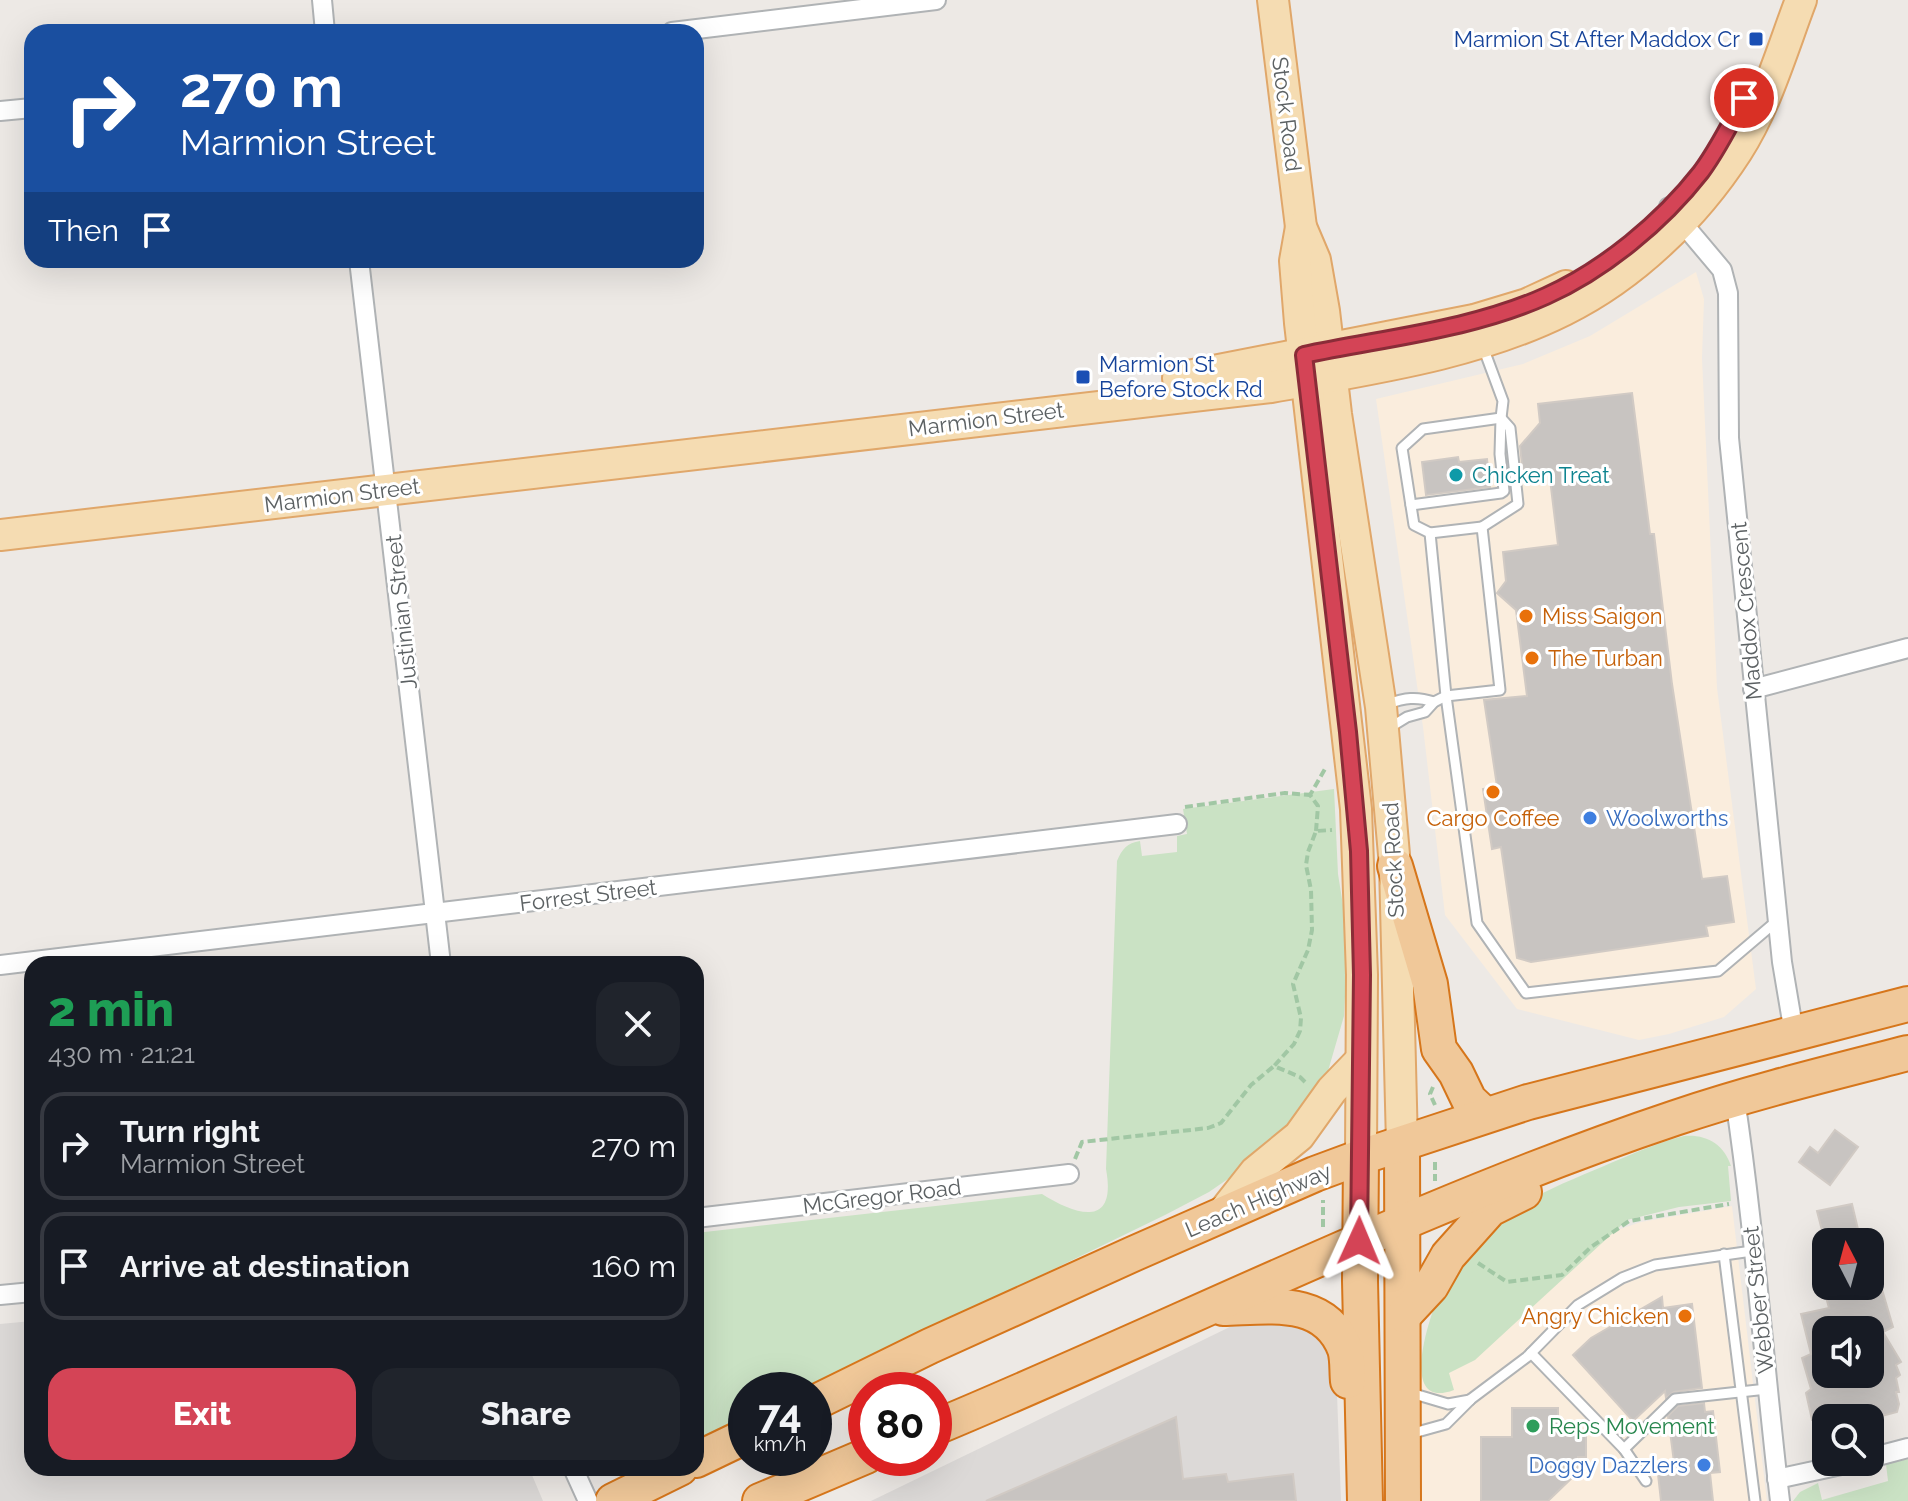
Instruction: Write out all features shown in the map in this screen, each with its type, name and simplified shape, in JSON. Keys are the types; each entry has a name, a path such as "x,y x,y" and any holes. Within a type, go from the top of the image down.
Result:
{"highway":[{"path":"1395,866 1430,984 1439,1049 1456,1073 1469,1100 1485,1115"},
{"name":"Leach Highway","path":"832,1394 944,1340 1221,1215 1361,1157 1485,1115 1908,1004"},
{"path":"952,1420 1435,1209 1607,1143 1735,1099 1908,1053"},
{"path":"1404,1315 1431,1286 1448,1256 1490,1209 1561,1174 1607,1143"},
{"name":"Stock Road","path":"1402,1144 1403,1501"},
{"name":"Stock Road","path":"1361,1157 1359,1241 1365,1501"},
{"path":"1208,1309 1289,1307 1305,1310 1332,1328 1345,1350 1351,1410 1364,1451"},
{"path":"704,1456 728,1445"},
{"path":"760,1501 848,1464"},
{"path":"613,1501 664,1476"}],"main road":[{"name":"Stock Road","path":"1273,0 1301,227 1315,260 1318,365 1368,722 1395,866 1402,1144"},
{"name":"Marmion Street","path":"1676,214 1744,98 1782,0"},
{"name":"Marmion Street","path":"0,535 1204,374 1318,365 1477,331 1536,323 1577,303 1631,267 1738,149 1762,102 1801,0"},
{"name":"Stock Road","path":"1318,365 1368,722 1359,851 1361,1157"},
{"name":"Marmion Street","path":"0,517 386,481"},
{"path":"1221,1215 1255,1172 1299,1136 1332,1090 1360,1061"}],"street":[{"path":"322,0 324,24"},
{"path":"704,28 936,0"},
{"path":"0,111 24,109"},
{"name":"Maddox Crescent","path":"1676,214 1722,270 1728,293 1729,438 1778,920 1794,1033"},
{"name":"Justinian Street","path":"360,268 440,956"},
{"path":"1753,689 1908,648"},
{"name":"Forrest Street","path":"75,956 1177,824"},
{"name":"Forrest Street","path":"0,965 24,962"},
{"name":"Webber Street","path":"1735,1099 1780,1501"},
{"name":"McGregor Road","path":"704,1217 1069,1174"},
{"path":"0,1295 24,1293"},
{"path":"1884,1454 1908,1448"},
{"path":"1777,1479 1812,1471"},
{"path":"577,1476 588,1501"}],"lane":[{"path":"1411,505 1504,491 1500,454 1503,401 1477,331"},
{"path":"1501,418 1510,428 1518,504 1482,527 1430,533 1414,525 1402,448 1423,429 1501,418"},
{"path":"1368,722 1425,712 1434,702 1446,696 1500,690 1482,527"},
{"path":"1430,533 1446,696 1477,923 1526,993 1718,971 1778,920"},
{"path":"1368,722 1404,698 1419,697 1434,702"},
{"path":"1403,1436 1446,1424 1471,1399 1531,1353 1578,1305 1622,1278 1655,1265 1752,1251"},
{"path":"1724,1254 1755,1501"},
{"path":"1531,1353 1624,1449 1646,1481"},
{"path":"1624,1449 1675,1399 1767,1389"},
{"path":"1403,1392 1448,1404 1471,1399"}],"path":[{"path":"1310,795 1328,763 1329,774"},
{"path":"1069,1174 1082,1142 1208,1128 1221,1123 1251,1085 1294,1044 1300,1031 1301,1018 1293,984 1308,950 1312,930 1311,890 1306,865 1316,831 1318,806 1310,795 1285,793 1179,808 1177,824"},
{"path":"1316,831 1332,830 1332,819"},
{"path":"1274,1066 1300,1077 1309,1087"},
{"path":"1435,1132 1435,1209"},
{"path":"1322,1257 1323,1171"},
{"path":"1478,1263 1507,1282 1562,1275 1591,1247 1629,1221 1695,1208 1748,1202"}],"shaded area":[{"path":"1696,272 1704,299 1702,358 1717,688 1756,989 1724,1017 1639,1040 1517,1009 1445,915 1423,727 1376,399 1523,364 1590,336"},
{"path":"1732,1206 1767,1501 1420,1501 1420,1369 1449,1369 1597,1237 1641,1222"},
{"path":"1287,1319 1314,1332 1336,1367 1341,1501 871,1501 923,1476 952,1476 952,1462 1238,1323"},
{"path":"24,1322 24,1476 532,1476 543,1501 0,1501 0,1324"}],"green space":[{"path":"1334,789 1338,874 1348,937 1344,1016 1328,1071 1304,1116 1277,1145 1209,1192 832,1377 832,1372 728,1372 728,1428 704,1439 704,1232 1042,1194 1068,1208 1091,1212 1100,1209 1106,1201 1108,1188 1106,1169 1117,861 1128,845 1140,841 1142,856 1177,852 1177,836 1187,834 1183,809"},
{"path":"1684,1136 1707,1139 1724,1152 1731,1166 1728,1166 1731,1201 1679,1207 1627,1220 1475,1360 1449,1373 1454,1390 1436,1393 1425,1386 1421,1371 1422,1352 1433,1310 1451,1270 1477,1237 1506,1214 1554,1188"},
{"path":"1908,1459 1908,1501 1793,1501 1800,1492 1818,1483 1822,1500 1888,1481 1886,1464"}],"building":[{"path":"1632,393 1702,879 1727,876 1734,922 1706,926 1708,936 1531,962 1517,958 1501,847 1492,849 1483,789 1497,786 1484,700 1527,696 1516,610 1497,593 1506,581 1503,552 1558,545 1549,471 1523,474 1520,446 1540,423 1538,404"},
{"name":"Chicken Treat","path":"1458,457 1459,462 1487,459 1490,487 1426,495 1422,462"},
{"path":"1835,1130 1858,1147 1830,1185 1799,1162 1810,1147 1818,1153"},
{"path":"1852,1204 1858,1228 1821,1228 1817,1211"},
{"path":"1884,1296 1893,1327 1884,1332 1884,1316 1812,1316 1812,1388 1884,1388 1884,1334 1901,1362 1896,1365 1900,1375 1896,1378 1899,1392 1896,1392 1897,1412 1884,1415 1884,1404 1812,1404 1812,1420 1806,1393 1811,1389 1802,1358 1811,1354 1801,1314 1829,1308 1827,1300 1884,1300"},
{"path":"1662,1297 1663,1308 1692,1304 1702,1388 1674,1392 1666,1398 1665,1391 1633,1421 1573,1355 1591,1338"},
{"path":"1704,1403 1705,1412 1713,1411 1720,1472 1710,1473 1713,1501 1661,1501 1657,1465 1674,1462 1668,1416 1678,1406"},
{"path":"1512,1408 1558,1408 1558,1425 1569,1435 1586,1435 1586,1457 1578,1457 1578,1472 1548,1501 1481,1501 1481,1437 1512,1437"},
{"path":"1176,1417 1183,1479 1226,1474 1228,1482 1293,1474 1296,1501 986,1501"}],"place":[{"name":"Marmion St After Maddox Cr","path":"1756,39"},
{"name":"Marmion St Before Stock Rd","path":"1083,377"},
{"name":"Chicken Treat","path":"1456,475"},
{"name":"Miss Saigon","path":"1526,616"},
{"name":"The Turban","path":"1532,658"},
{"name":"Cargo Coffee","path":"1493,792"},
{"name":"Woolworths","path":"1590,818"},
{"name":"Angry Chicken","path":"1685,1316"},
{"name":"Reps Movement","path":"1533,1426"},
{"name":"Doggy Dazzlers","path":"1704,1465"}],"route":[{"path":"1359,1241 1362,975 1359,851 1304,355 1474,320 1527,304 1564,287 1621,249 1669,207 1701,171 1744,98"}]}
